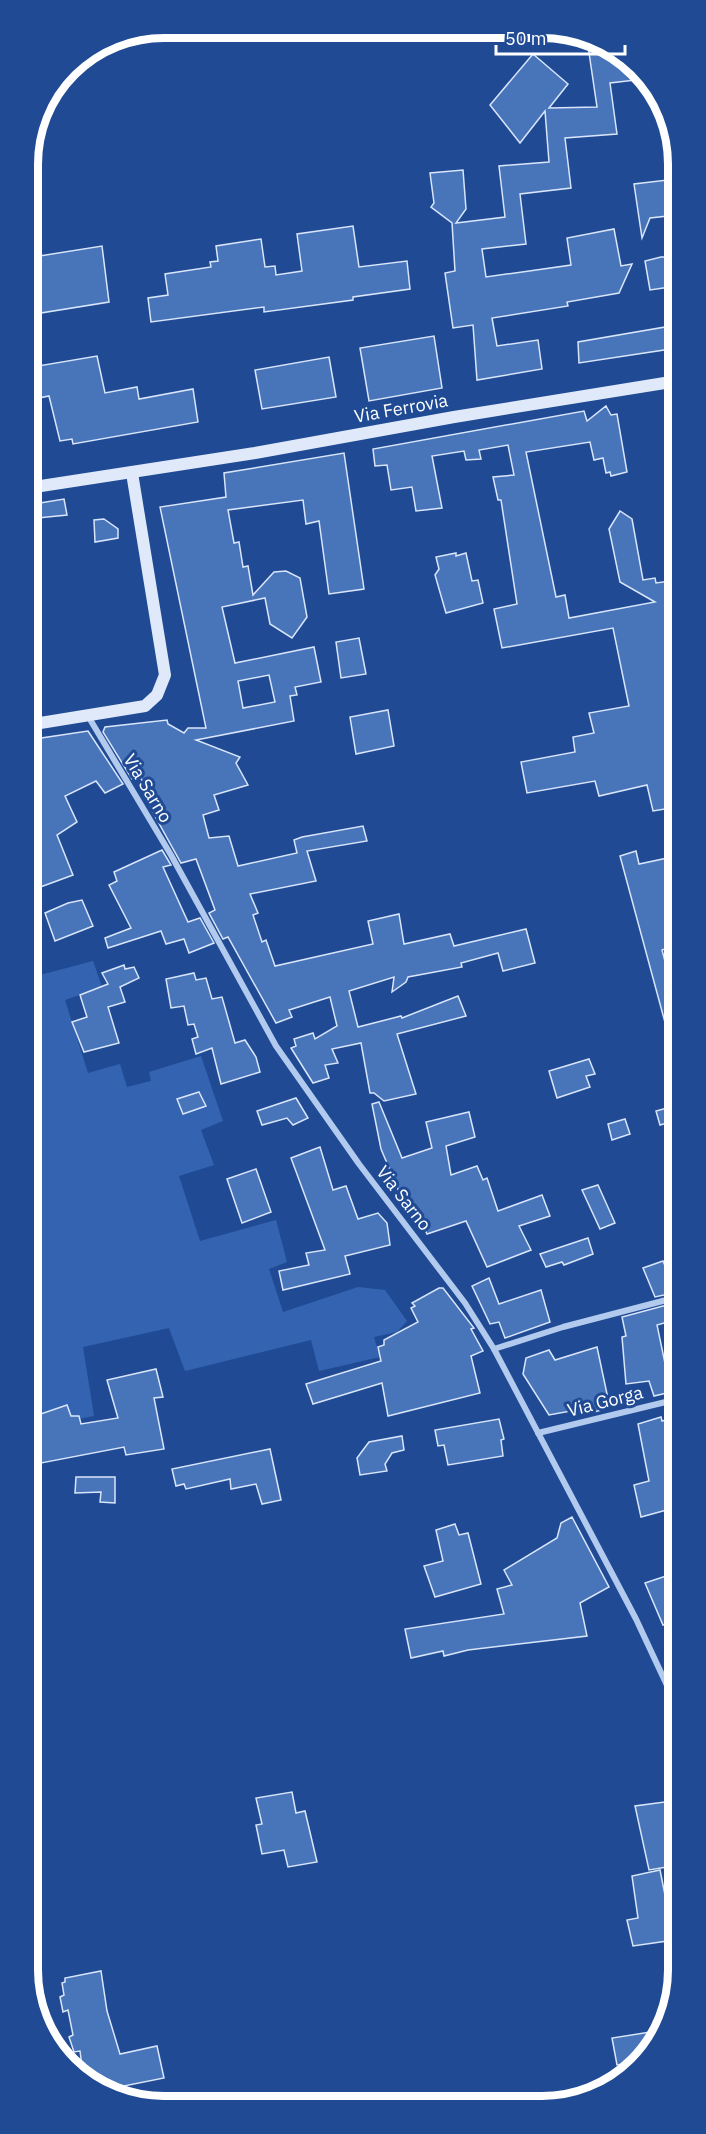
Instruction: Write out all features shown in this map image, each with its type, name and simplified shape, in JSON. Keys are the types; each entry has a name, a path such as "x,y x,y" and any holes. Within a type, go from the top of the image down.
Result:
{"main road":[{"name":"Via Ferrovia","path":"38,487 132,473 668,383"},
{"path":"38,724 145,705 157,695 165,675 132,473"}],"street":[{"name":"Via Sarno","path":"88,716 171,855 276,1046 359,1164 442,1271 494,1349 636,1618 668,1687"},
{"path":"494,1349 562,1327 668,1300"},
{"name":"Via Gorga","path":"538,1432 668,1401"},
{"path":"39,1984 45,2014"}],"shaded area":[{"path":"93,961 102,987 65,1000 88,1073 120,1064 127,1087 151,1081 149,1072 201,1056 223,1121 201,1130 214,1165 179,1176 200,1241 276,1220 287,1262 269,1269 283,1312 358,1287 385,1290 407,1321 397,1332 374,1337 380,1357 319,1371 311,1340 185,1371 169,1328 83,1347 94,1416 43,1426 38,1407 38,969 40,975"}],"building":[{"path":"588,46 605,54 637,80 610,83 617,134 565,138 571,188 520,194 526,244 482,249 486,277 571,265 567,238 614,229 621,266 632,264 619,293 567,302 568,306 492,318 497,346 538,340 542,369 477,380 473,325 453,328 445,273 455,271 452,223 431,207 434,203 430,173 463,170 466,209 456,223 505,217 499,166 549,162 545,111 520,143 490,105 533,54 568,84 549,108 597,107"},
{"path":"668,180 668,216 650,218 642,238 634,184"},
{"path":"353,226 359,267 407,261 410,289 353,297 353,300 264,312 264,307 151,322 148,298 168,295 165,274 211,267 210,262 218,261 216,246 261,239 265,267 275,266 276,275 302,271 297,234"},
{"path":"102,246 109,302 38,313 38,256"},
{"path":"668,257 668,287 650,290 645,261"},
{"path":"668,327 668,349 579,363 578,342"},
{"path":"434,336 442,388 369,401 360,348"},
{"path":"97,356 105,393 137,387 139,399 193,389 198,422 73,444 72,439 60,441 49,396 39,398 38,366"},
{"path":"329,357 336,397 262,409 255,370"},
{"path":"606,406 611,415 617,414 627,472 611,476 610,472 606,473 603,458 594,460 590,442 526,452 556,597 565,595 569,618 655,602 620,582 609,529 620,511 632,519 643,580 655,578 656,583 668,581 668,808 653,811 647,785 599,796 595,781 527,793 521,762 575,752 573,737 594,733 589,713 629,706 613,628 502,648 494,609 517,604 501,500 498,500 493,477 514,475 508,445 479,450 481,459 466,460 464,451 432,456 442,508 416,511 412,487 391,490 387,465 375,466 373,449 584,411 587,421"},
{"path":"344,453 364,589 329,594 319,521 306,524 303,500 228,510 234,543 239,542 243,567 248,566 253,595 274,572 286,571 300,578 307,617 292,638 270,624 265,598 222,607 235,663 314,647 321,682 295,687 297,695 290,696 294,721 196,740 240,757 236,763 248,785 214,795 219,810 203,815 209,838 229,836 238,866 297,853 294,840 302,837 363,826 367,841 307,851 316,881 250,894 258,913 253,915 262,942 266,940 275,966 373,944 368,921 399,914 404,944 450,934 454,946 526,929 535,963 503,971 498,953 461,963 462,967 408,977 406,982 392,992 394,977 349,991 358,1027 401,1016 402,1018 458,996 466,1016 397,1034 416,1094 384,1101 374,1093 370,1093 361,1043 332,1049 338,1063 325,1065 329,1078 313,1083 291,1048 296,1046 294,1039 313,1033 315,1039 337,1026 330,997 289,1010 292,1017 276,1023 228,937 223,939 209,913 215,910 196,859 181,863 151,809 140,775 132,779 103,732 105,727 167,720 168,724 184,733 188,728 206,728 160,507 226,497 224,473","holes":["269,675 275,702 243,708 238,681"]},
{"path":"64,499 67,515 38,518 38,503"},
{"path":"104,519 118,529 118,538 95,542 94,520"},
{"path":"456,553 456,556 466,553 472,581 478,580 483,603 446,613 435,575 439,569 436,557"},
{"path":"359,638 366,674 341,678 336,642"},
{"path":"388,710 394,746 356,754 350,717"},
{"path":"88,731 123,784 105,793 96,781 65,796 77,822 57,835 73,875 38,888 38,738"},
{"path":"162,850 171,865 163,867 188,922 200,918 214,943 189,953 184,939 166,944 161,931 108,948 105,938 131,928 109,885 117,881 114,872"},
{"path":"636,851 639,864 668,858 668,948 662,950 668,972 668,1034 620,856"},
{"path":"82,900 93,926 55,941 45,913 68,903"},
{"path":"124,965 125,969 134,967 139,978 120,987 125,1002 108,1007 119,1043 84,1052 72,1022 87,1017 80,995 108,984 102,973"},
{"path":"194,973 196,980 206,978 212,999 222,997 235,1043 245,1040 256,1057 260,1072 221,1084 212,1048 196,1054 192,1039 198,1037 194,1024 188,1025 184,1006 171,1008 166,979"},
{"path":"589,1059 595,1074 586,1076 590,1087 557,1098 549,1071"},
{"path":"199,1092 206,1106 183,1114 177,1099"},
{"path":"296,1098 308,1118 293,1125 287,1118 262,1125 257,1111"},
{"path":"379,1102 402,1158 432,1148 426,1122 469,1112 475,1137 446,1146 451,1175 477,1166 483,1180 487,1178 498,1211 542,1195 550,1216 519,1226 531,1250 487,1267 466,1221 427,1234 414,1205 406,1208 381,1149 372,1104"},
{"path":"668,1108 668,1123 660,1125 656,1111"},
{"path":"625,1119 630,1134 612,1140 608,1124"},
{"path":"320,1147 333,1190 346,1186 358,1219 378,1213 387,1223 390,1245 345,1256 350,1274 283,1290 279,1271 309,1265 306,1253 325,1250 291,1158"},
{"path":"256,1169 271,1212 242,1223 227,1179"},
{"path":"598,1185 615,1223 600,1229 582,1190"},
{"path":"588,1238 593,1254 564,1265 562,1262 546,1267 540,1254"},
{"path":"663,1261 666,1268 668,1267 668,1294 655,1297 643,1268"},
{"path":"489,1278 499,1304 541,1290 550,1322 505,1338 499,1322 490,1324 472,1286"},
{"path":"443,1288 474,1328 471,1329 483,1351 471,1356 480,1393 388,1416 382,1383 313,1404 306,1384 381,1361 378,1347 384,1345 384,1340 418,1322 411,1308 415,1306 412,1303"},
{"path":"668,1305 668,1322 657,1325 668,1378 668,1393 654,1396 649,1381 626,1384 622,1337 626,1336 622,1317"},
{"path":"597,1347 610,1408 590,1413 587,1408 549,1415 523,1374 526,1358 549,1350 555,1360"},
{"path":"156,1369 163,1397 154,1398 164,1449 126,1455 124,1447 38,1464 38,1415 67,1405 71,1416 79,1416 81,1424 118,1418 107,1380"},
{"path":"661,1417 662,1421 668,1420 668,1510 641,1517 634,1485 649,1481 638,1424"},
{"path":"499,1419 504,1439 501,1440 503,1456 448,1465 444,1445 438,1446 435,1430"},
{"path":"402,1436 404,1450 392,1453 385,1464 387,1471 360,1475 357,1458 369,1442"},
{"path":"270,1449 281,1500 262,1504 256,1484 231,1489 230,1479 186,1489 184,1484 176,1486 172,1469"},
{"path":"76,1477 115,1477 115,1503 100,1502 101,1492 75,1493"},
{"path":"572,1517 609,1587 580,1603 587,1636 468,1650 444,1656 443,1651 411,1658 405,1629 504,1614 497,1589 512,1585 504,1570 557,1538 561,1523"},
{"path":"455,1524 459,1535 468,1533 481,1584 435,1597 424,1566 443,1561 436,1530"},
{"path":"668,1575 668,1624 663,1625 645,1583"},
{"path":"292,1792 296,1813 305,1811 317,1862 288,1867 284,1850 262,1854 256,1825 262,1824 256,1798"},
{"path":"668,1802 668,1867 649,1870 635,1806"},
{"path":"660,1870 668,1910 668,1941 633,1946 627,1920 638,1918 632,1876"},
{"path":"101,1971 107,2011 120,2054 157,2046 164,2078 117,2087 82,2066 80,2051 74,2052 69,2037 73,2035 68,2010 63,2012 60,1997 64,1995 62,1983 65,1982 65,1978"},
{"path":"652,2032 632,2060 617,2065 612,2038"}]}
